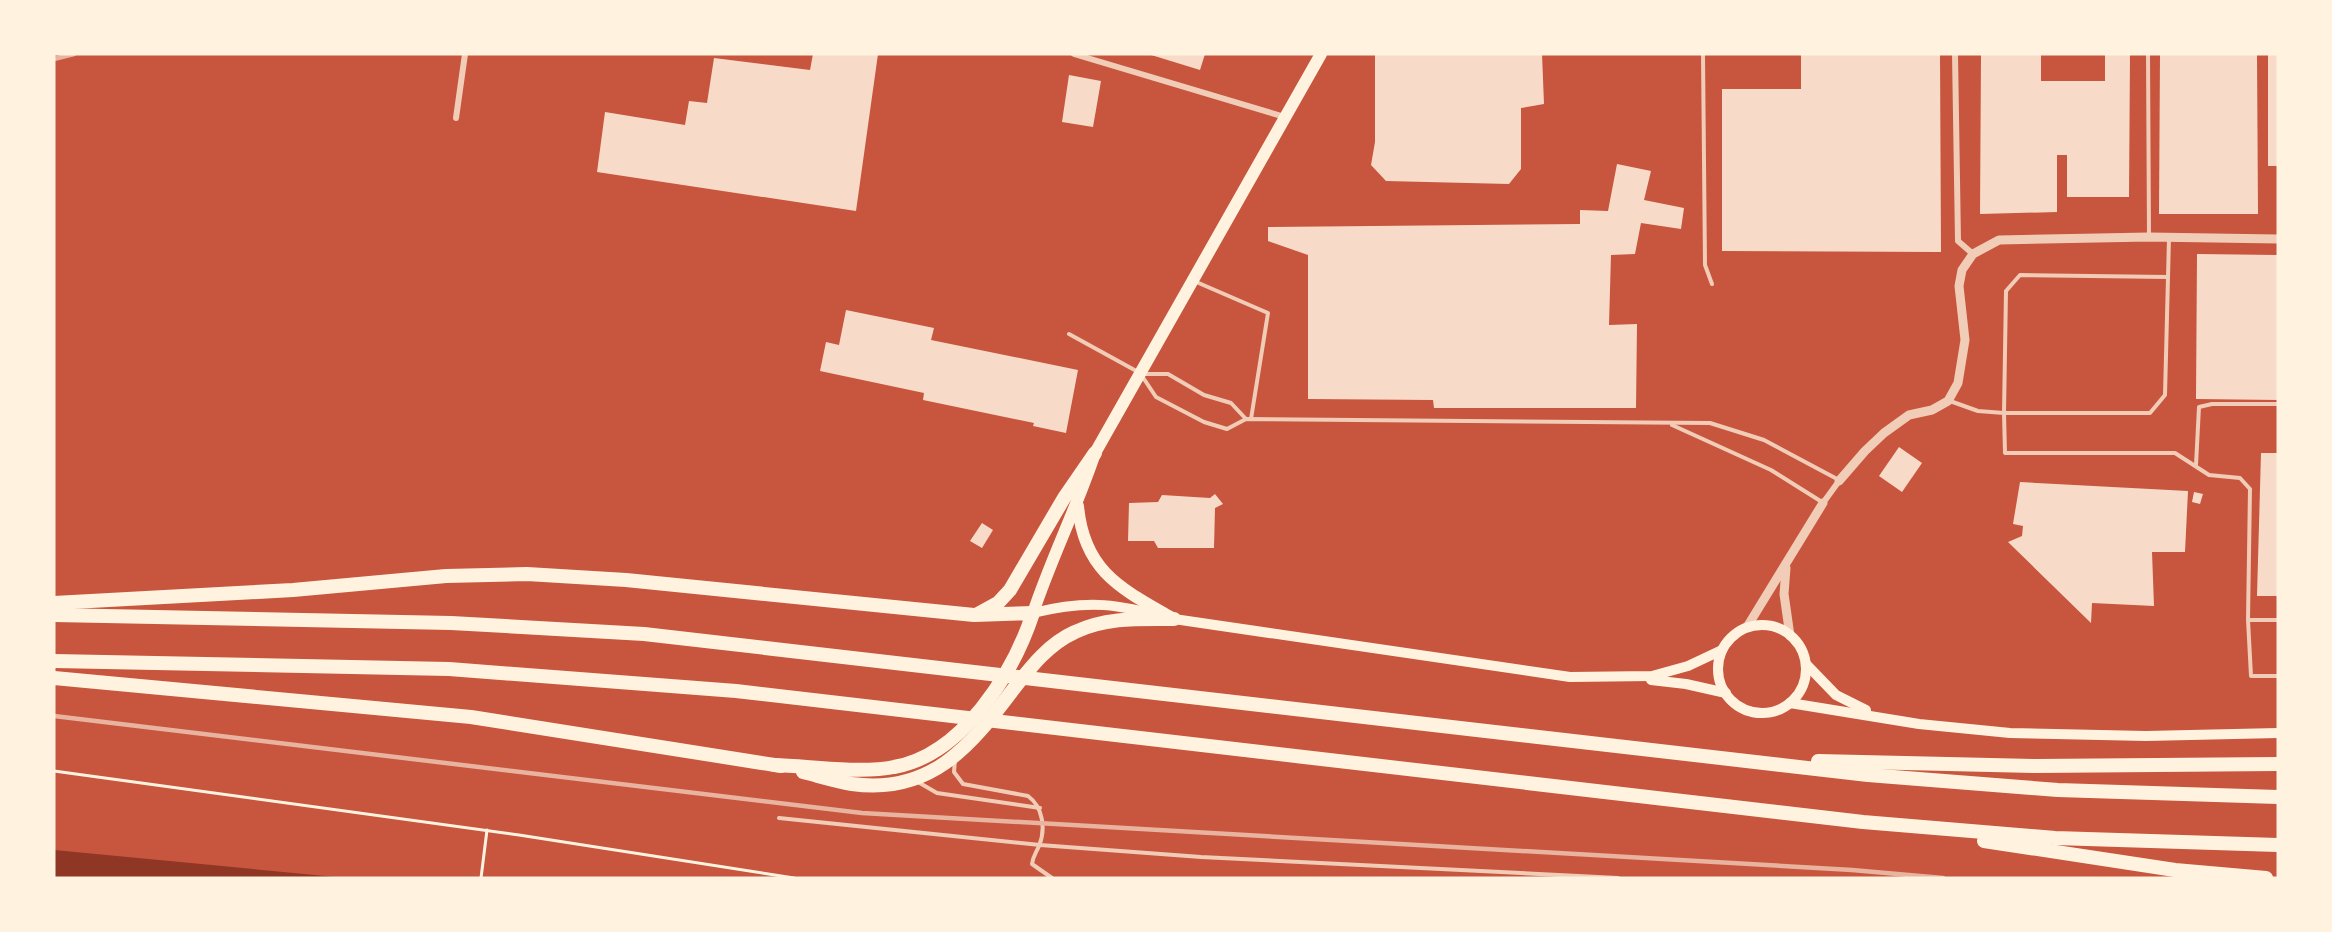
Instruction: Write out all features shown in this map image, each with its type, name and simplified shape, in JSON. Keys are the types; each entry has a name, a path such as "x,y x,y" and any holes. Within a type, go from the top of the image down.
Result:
{"highway":[{"path":"975,615 998,603 1010,590 1064,498 1095,453"},
{"path":"54,603 272,591 446,576 527,574 626,580 975,615 1033,613 1020,650 1009,669 957,735 934,753 907,764 880,769 774,765"},
{"path":"54,615 354,620 548,627 741,644 1732,759 1974,784 2129,793 2278,797"},
{"path":"54,678 471,717 774,765 852,784 881,785 912,779 942,766 955,757 979,734 1038,659 1060,640 1102,622 1174,619"},
{"path":"54,661 365,666 544,674 736,691 1863,822 2055,838 2278,845"},
{"path":"1732,759 2035,766 2278,764"},
{"path":"1863,822 2175,870 2266,878"}],"main road":[{"path":"1033,613 1053,556 1077,505 1095,453 1321,54"},
{"path":"1077,505 1083,537 1104,573 1125,591 1174,619"},
{"path":"1033,613 1072,605 1101,604 1128,607 1174,619 1536,673 1633,678 1686,684 1726,693"},
{"path":"1806,664 1803,685 1790,703 1780,709 1758,712 1741,707 1726,693 1719,670 1722,650 1736,632 1747,627 1773,627 1790,636 1798,644 1806,664 1836,695 1877,715"},
{"path":"1633,678 1674,670 1722,650"},
{"path":"1790,703 1877,715 1919,724 2010,733 2146,736 2278,733"}],"street":[{"path":"456,118 465,54"},
{"path":"1074,54 1286,117"},
{"path":"1954,54 1958,241 1973,254"},
{"path":"1747,627 1787,560 1839,481 1884,433 1909,416 1932,410 1948,401 1958,383 1965,340 1959,286 1962,270 1973,254 1999,240 2149,237 2278,239"},
{"path":"1787,560 1784,594 1790,636"}],"lane":[{"path":"1704,54 1705,265 1712,284"},
{"path":"2148,54 2149,237"},
{"path":"1948,401 1978,411 2004,413 2150,413 2165,395 2169,238"},
{"path":"2168,277 2020,275 2006,291 2005,453 2175,453 2209,475 2240,478 2250,489 2248,620 2251,676 2278,676"},
{"path":"1193,281 1268,313 1249,419"},
{"path":"1070,334 1140,374 1156,397 1204,422 1227,429 1249,419 1710,423 1764,440 1839,481"},
{"path":"1140,374 1168,374 1204,395 1231,403 1249,419"},
{"path":"2196,465 2199,407 2212,404 2278,404"},
{"path":"1659,423 1696,433 1771,470 1823,503"},
{"path":"2248,620 2278,620"},
{"path":"955,757 954,772 963,784 1028,796 1040,808 1042,824 1040,846 1033,856 1032,864 1052,878"},
{"path":"912,779 937,793 1040,808"},
{"path":"779,819 1040,846 1201,857 1618,878"}],"path":[{"path":"54,771 487,830 794,878"},
{"path":"481,878 487,830"}],"shaded area":[{"path":"54,850 346,878 54,878"}],"building":[{"path":"813,54 878,54 856,211 597,172 605,112 685,125 689,101 707,103 714,58 810,70"},
{"path":"1148,54 1205,54 1200,70"},
{"path":"1375,54 1542,54 1544,104 1521,108 1521,169 1509,184 1386,181 1371,165 1375,142"},
{"path":"1981,54 2041,54 2041,81 2105,81 2105,54 2130,54 2129,197 2067,197 2067,155 2057,155 2057,212 1980,214"},
{"path":"2160,54 2257,54 2258,214 2159,214"},
{"path":"2268,54 2278,54 2278,166 2268,166"},
{"path":"1801,55 1940,55 1941,252 1722,251 1722,89 1801,89"},
{"path":"1069,75 1101,81 1093,127 1062,122"},
{"path":"1617,164 1651,171 1644,200 1684,208 1681,229 1641,223 1635,254 1611,255 1609,325 1637,324 1636,408 1434,408 1433,400 1308,399 1308,255 1268,241 1268,227 1580,224 1580,210 1608,211"},
{"path":"2197,254 2278,255 2278,400 2196,399"},
{"path":"846,310 934,328 931,340 1078,370 1066,433 1033,426 1034,423 923,400 924,393 820,371 826,342 839,345"},
{"path":"1899,447 1922,463 1902,492 1879,476"},
{"path":"2261,453 2278,453 2278,596 2257,596"},
{"path":"2020,482 2188,491 2185,552 2152,552 2154,606 2092,603 2091,623 2008,542 2022,536 2023,526 2013,524"},
{"path":"2194,492 2203,494 2200,504 2192,502"},
{"path":"1215,494 1223,504 1215,508 1214,548 1158,548 1154,541 1128,541 1129,503 1158,502 1162,495 1210,498"},
{"path":"982,523 993,530 982,548 970,541"}],"railway":[{"path":"54,59 74,54"},
{"path":"54,716 862,813 1852,870 1943,878"}]}
